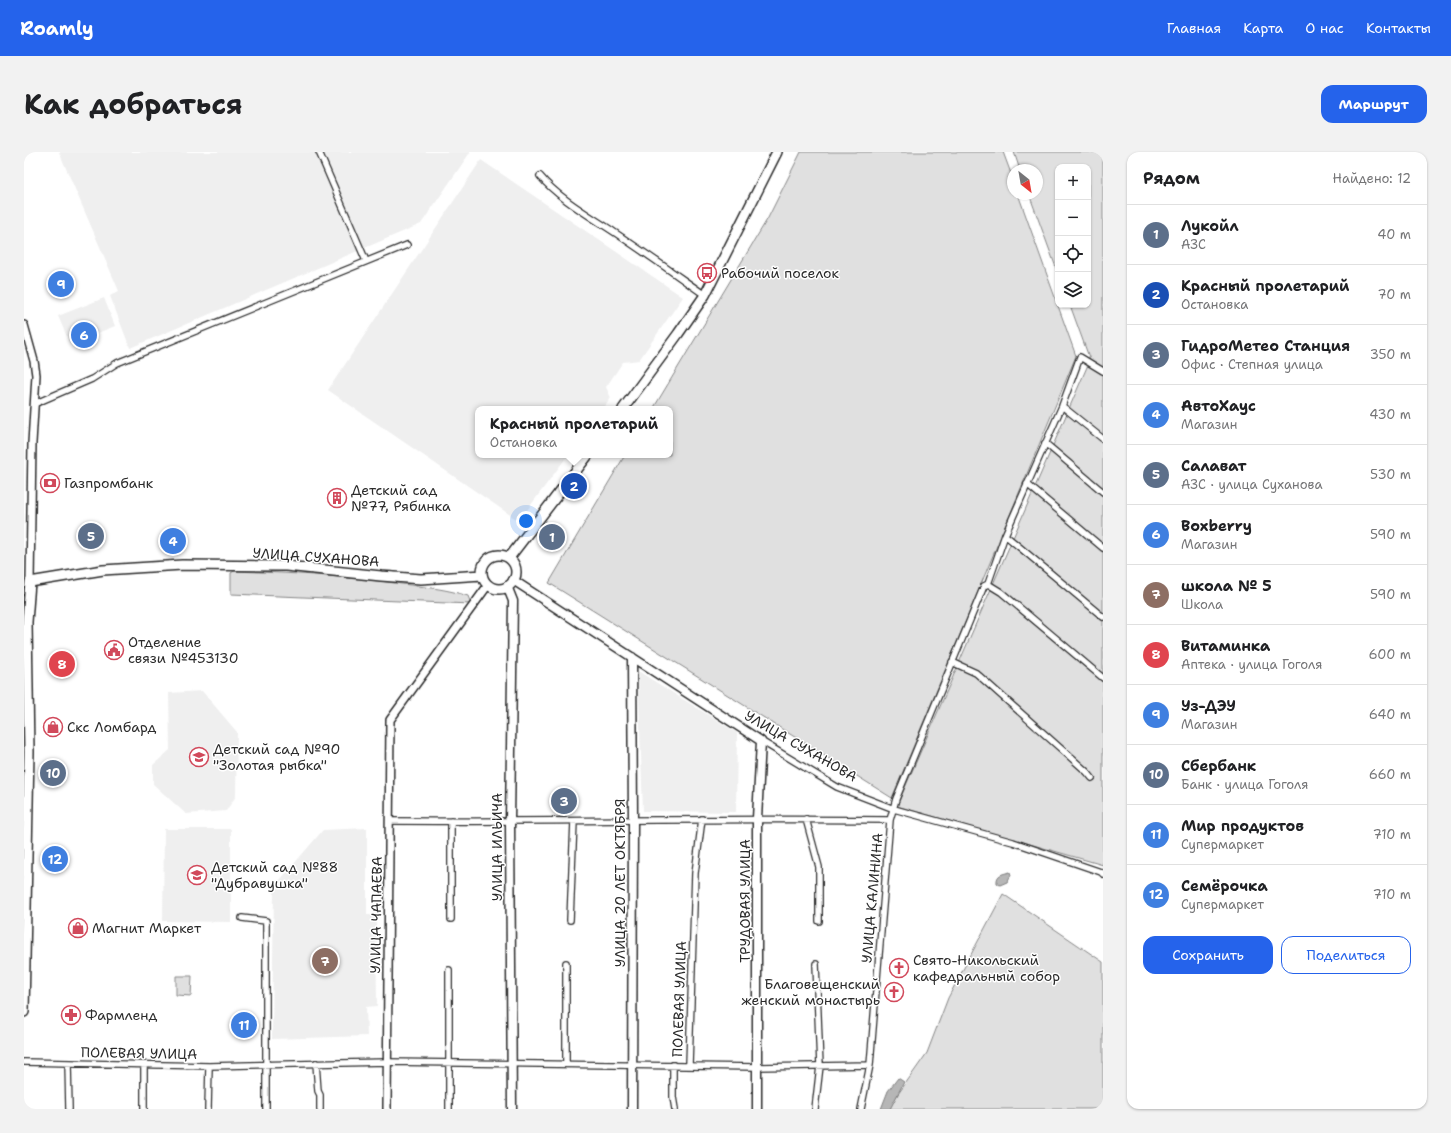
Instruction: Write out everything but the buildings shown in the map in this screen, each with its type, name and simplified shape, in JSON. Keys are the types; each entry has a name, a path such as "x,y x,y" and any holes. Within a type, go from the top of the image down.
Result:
{"main road":[{"path":"624,406 705,296 777,152"},
{"path":"509,558 586,458"},
{"path":"502,555 509,558 515,565 516,570 510,583 498,589 488,585 482,575 483,564 491,556 502,555"},
{"name":"УЛИЦА СУХАНОВА","path":"30,582 103,570 182,565 286,566 421,579 482,575"},
{"path":"24,1012 29,752 26,622 30,582"},
{"name":"УЛИЦА СУХАНОВА","path":"510,583 632,656 761,741"},
{"name":"УЛИЦА ИЛЬИЧА","path":"510,583 513,601 510,822 512,1109"},
{"name":"УЛИЦА 20 ЛЕТ ОКТЯБРЯ","path":"632,656 632,1109"},
{"name":"ТРУДОВАЯ УЛИЦА","path":"757,1109 757,819 761,741"}],"street":[{"path":"319,152 366,261"},
{"path":"540,176 546,185 580,210 705,296"},
{"path":"34,404 92,379 117,363 407,245"},
{"path":"24,325 34,361 36,375 30,582"},
{"name":"УЛИЦА КАЛИНИНА","path":"861,1109 870,1065 890,820 896,799 984,586 988,584 1005,535 1062,406 1080,357 1103,371"},
{"path":"1062,406 1103,439"},
{"path":"1045,443 1103,492"},
{"path":"1027,484 1103,548"},
{"path":"1005,535 1103,617"},
{"path":"988,584 1001,592 1103,678"},
{"name":"УЛИЦА ЧАПАЕВА","path":"387,1109 390,720 488,585"},
{"path":"952,662 976,674 1092,778"},
{"name":"УЛИЦА СУХАНОВА","path":"761,741 837,786 894,809 1013,842 1101,872 1103,874"},
{"path":"390,821 510,822 702,819 890,820"},
{"name":"ПОЛЕВАЯ УЛИЦА","path":"689,1065 696,873 702,819"},
{"path":"806,819 819,867 819,921"},
{"path":"451,919 452,821"},
{"path":"570,920 574,821"},
{"path":"242,918 266,921 266,1109"},
{"path":"566,963 566,1063"},
{"path":"815,1109 820,1066 816,964"},
{"path":"449,970 449,1109"},
{"name":"ПОЛЕВАЯ УЛИЦА","path":"24,1062 209,1066 387,1062 566,1063 758,1067 870,1065"},
{"path":"316,1063 318,1091 320,1095 320,1109"},
{"name":"ПОЛЕВАЯ УЛИЦА","path":"68,1064 69,1109"},
{"path":"144,1065 144,1109"},
{"name":"ПОЛЕВАЯ УЛИЦА","path":"673,1065 673,1097 675,1109"},
{"name":"ПОЛЕВАЯ УЛИЦА","path":"208,1109 209,1066"}],"shaded area":[{"path":"59,152 473,152 469,154 421,224 130,348 110,296 119,291"},
{"path":"801,152 1003,152 1007,164 1007,200 1020,200 1055,297 1055,308 1059,308 1076,356 892,798 549,583 623,458 673,458 673,406 655,406 768,218"},
{"path":"1014,152 1103,152 1103,865 897,806 1090,360 1071,308 1091,308 1091,164 1055,164 1055,265 1031,200 1043,200 1043,164 1018,164"},
{"path":"481,160 683,297 639,360 623,362 606,387 611,398 605,406 475,406 475,458 566,458 519,521 328,390"},
{"path":"104,298 115,326 70,344 58,316"},
{"path":"234,571 339,577 427,587 468,596 471,604 231,594 231,573"},
{"path":"638,671 737,733 736,812 643,811"},
{"name":"Детский сад №90 \"Золотая рыбка\"","path":"202,691 237,732 236,796 226,811 186,814 153,784 153,765 170,750 169,693"},
{"path":"367,828 367,915 376,915 377,1006 366,1007 367,1036 272,1039 274,887 323,830"},
{"name":"Детский сад №88 \"Дубравушка\"","path":"164,829 231,829 231,922 163,921"},
{"path":"1010,872 1011,875 1007,882 1000,885 997,883 999,876"},
{"path":"1003,894 1103,962 1103,1109 890,1109 891,1104 927,1053 948,998"},
{"path":"176,976 192,976 191,996 176,995"},
{"path":"898,1078 904,1082 890,1109 881,1109 888,1091"}],"place":[{"name":"Рабочий поселок","path":"707,273"},
{"name":"Уз-ДЭУ","path":"61,284"},
{"name":"Boxberry","path":"84,335"},
{"name":"Газпромбанк","path":"50,483"},
{"name":"Красный пролетарий","path":"574,486"},
{"name":"Детский сад №77, Рябинка","path":"337,498"},
{"name":"Салават","path":"91,536"},
{"name":"Лукойл","path":"552,537"},
{"name":"АвтоХаус","path":"173,541"},
{"name":"Отделение связи №453130","path":"114,650"},
{"name":"Витаминка","path":"62,664"},
{"name":"Скс Ломбард","path":"53,727"},
{"name":"Детский сад №90 \"Золотая рыбка\"","path":"199,757"},
{"name":"Сбербанк","path":"53,773"},
{"name":"ГидроМетео Станция","path":"564,801"},
{"name":"Семёрочка","path":"55,859"},
{"name":"Детский сад №88 \"Дубравушка\"","path":"197,875"},
{"name":"Магнит Маркет","path":"78,928"},
{"name":"школа № 5","path":"325,961"},
{"name":"Свято-Никольский кафедральный собор","path":"899,968"},
{"name":"Благовещенский женский монастырь","path":"894,992"},
{"name":"Фармленд","path":"71,1015"},
{"name":"Мир продуктов","path":"244,1025"}]}
